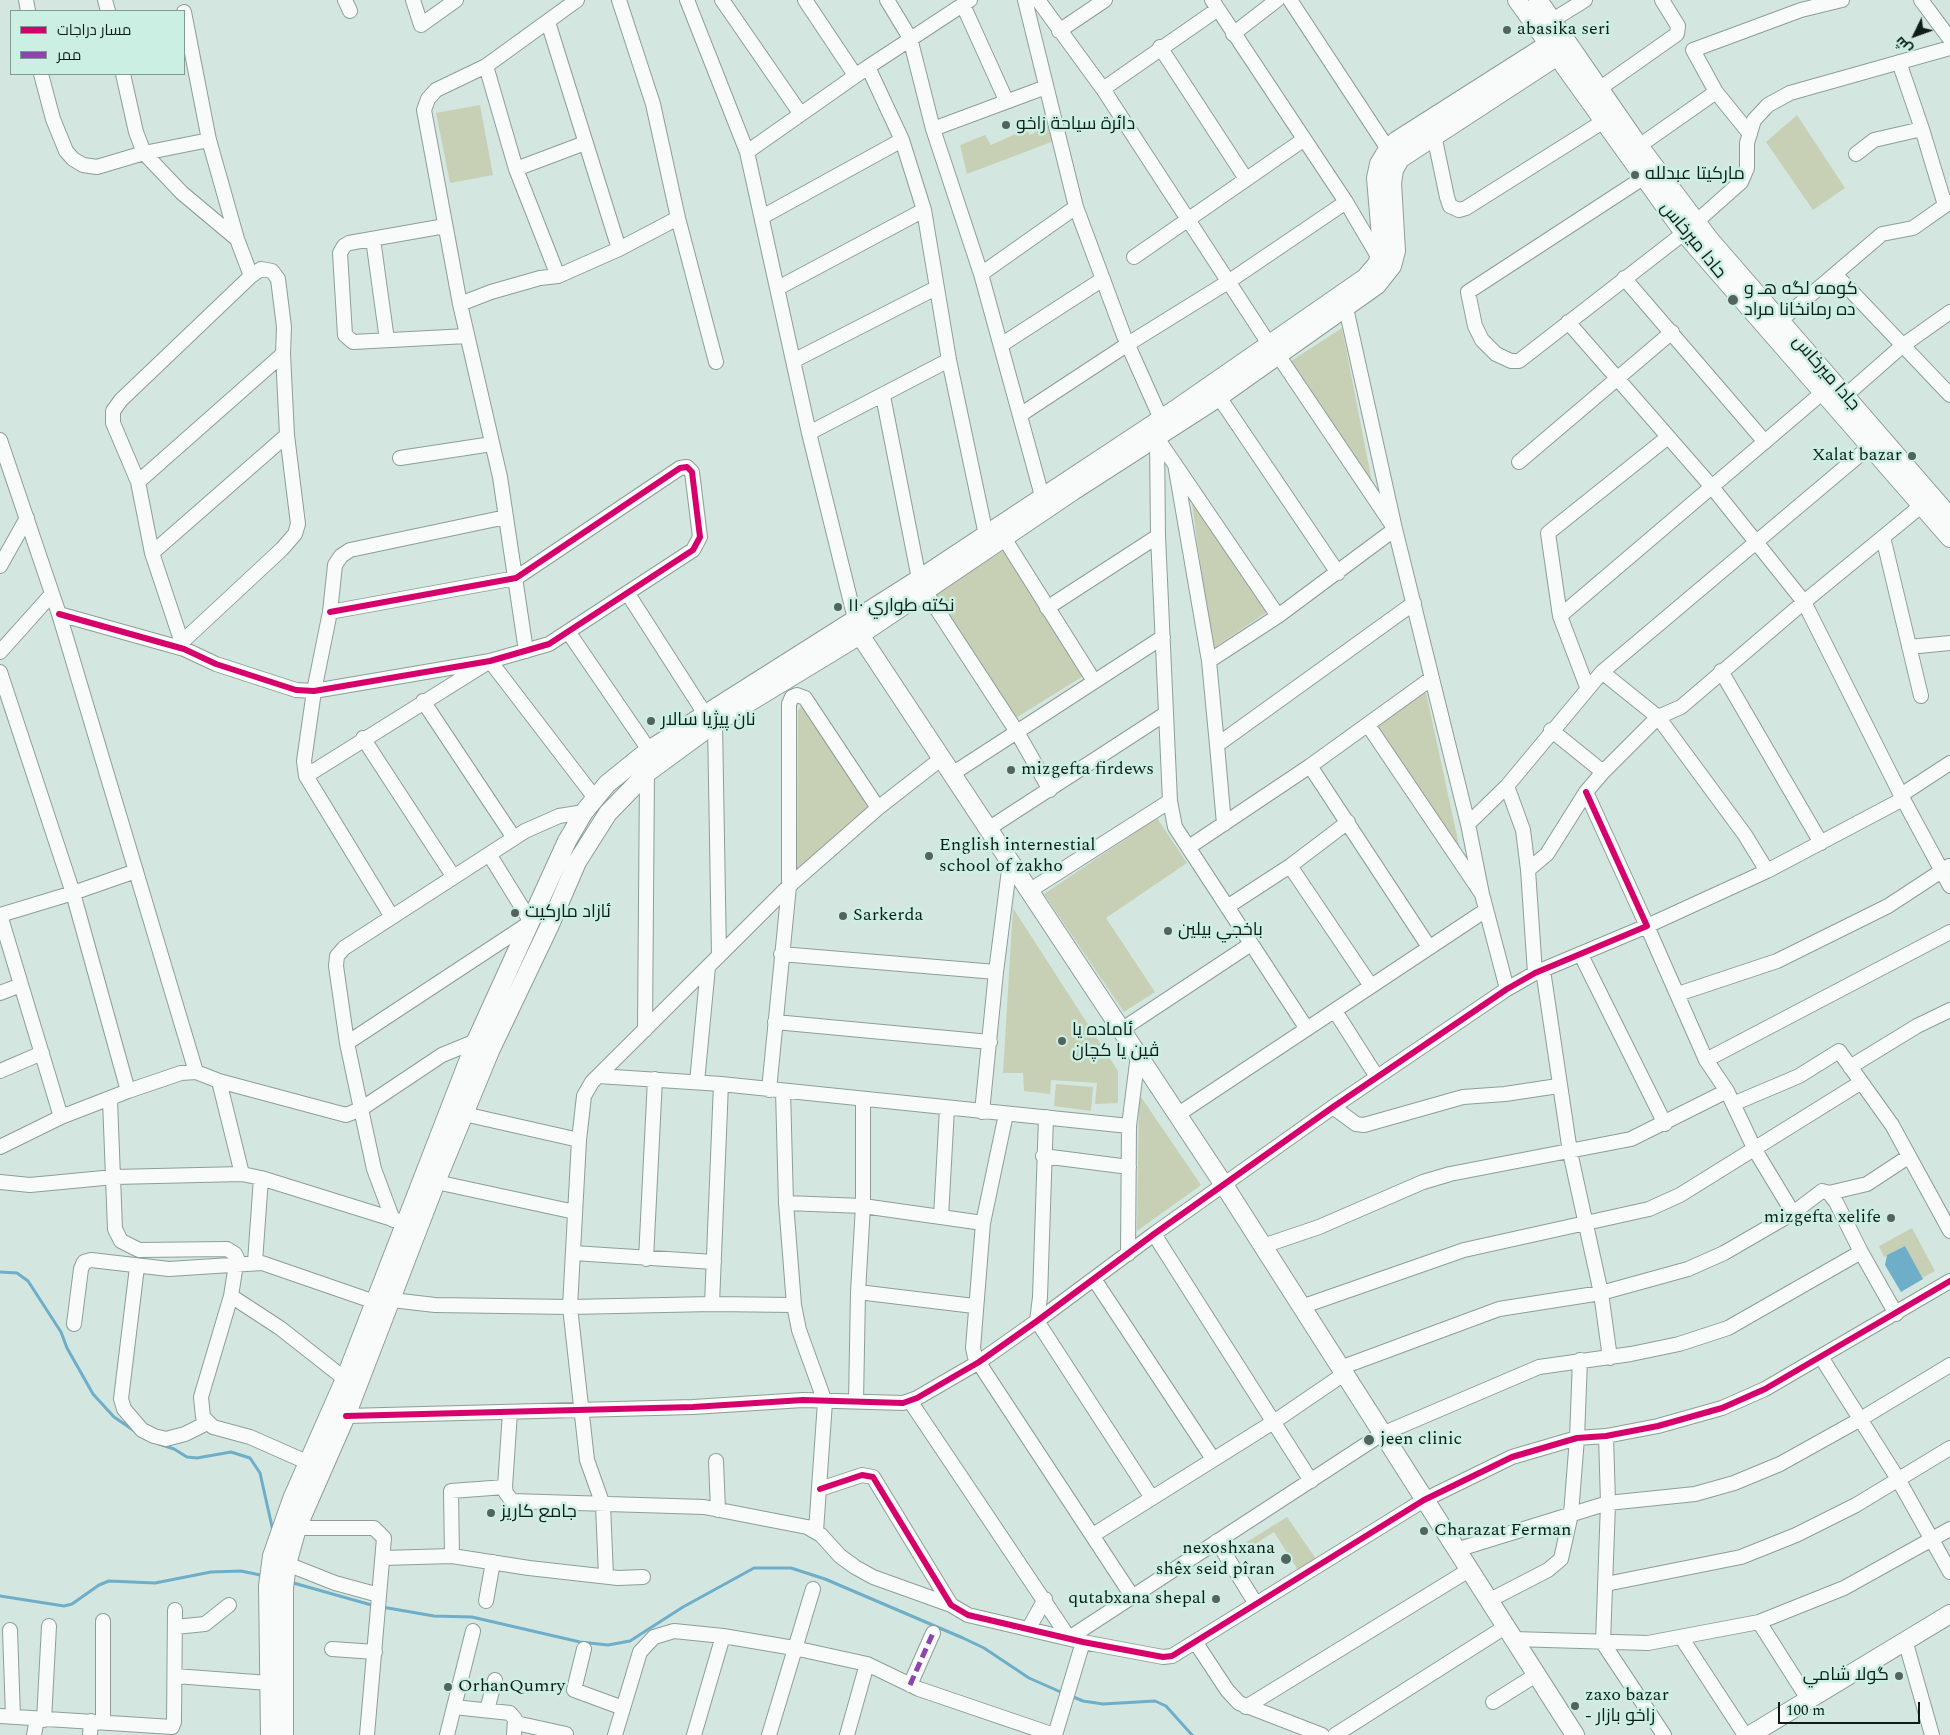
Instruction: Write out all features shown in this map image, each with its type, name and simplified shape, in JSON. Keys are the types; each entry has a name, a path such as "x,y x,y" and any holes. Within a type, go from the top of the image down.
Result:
{"main road":[{"path":"1517,0 1559,46"},
{"path":"1538,0 1551,21 1559,46"},
{"path":"922,585 986,535 1042,496 1161,419 1195,405 1213,395 1274,350 1365,278 1374,269 1380,258 1382,239 1376,178 1379,164 1388,149 1396,141 1559,46"},
{"path":"1274,350 1346,308 1377,285 1392,266 1397,243 1392,183 1394,170 1405,154 1559,46"},
{"name":"جادا ميرخاس","path":"1559,46 1599,89 1639,146 1690,227 1780,321 1950,517"},
{"name":"حادا ميرخاس","path":"1559,46 1604,121 1643,178 1690,227 1822,393 1950,538"},
{"path":"270,1735 269,1683 276,1587 287,1564 297,1528 300,1501 309,1463 345,1379 383,1301 436,1182 464,1114 476,1040 567,841 584,812 620,772 649,750 710,719 857,628 922,585 1004,538 1157,438 1195,405"},
{"path":"857,628 1224,1185 1575,1735"},
{"path":"284,1735 276,1587 270,1564 277,1542 346,1416 383,1301 399,1221 584,849 612,808 647,773 710,719"},
{"path":"1750,1735 1950,1614"}],"street":[{"path":"413,0 421,25 456,0"},
{"path":"526,651 506,516 492,444 460,304 424,110 428,99 436,90 486,66 577,0"},
{"path":"619,0 653,104 678,218 716,362"},
{"path":"687,0 747,152 795,360 809,434 857,628"},
{"path":"722,0 800,113"},
{"path":"805,0 856,75"},
{"path":"887,0 910,38 933,129 981,274 1042,496"},
{"path":"1025,0 1076,207 1128,344 1161,419"},
{"path":"1038,0 1103,90 1188,222 1394,529"},
{"path":"1059,31 1104,0"},
{"path":"1234,34 1277,0"},
{"path":"1290,0 1388,149"},
{"path":"1551,21 1585,0"},
{"path":"1599,89 1677,34 1678,26 1662,0"},
{"path":"1750,134 1716,92 1693,50 1801,10 1842,0"},
{"path":"1922,0 1950,39"},
{"path":"747,152 800,113 962,3 1006,100"},
{"path":"1103,90 1215,5 1346,202 1380,258"},
{"path":"185,17 209,140 237,239 250,276"},
{"path":"548,22 619,249"},
{"path":"1160,47 1246,179"},
{"path":"1643,178 1468,292 1475,326 1482,340 1496,354 1511,362 1519,361 1528,355 1690,227 1741,182 1747,168 1747,143 1754,120 1768,105 1790,93 1950,48"},
{"path":"1780,321 1882,234 1913,228 1947,203 1898,62"},
{"path":"486,66 516,169 558,276"},
{"path":"868,67 902,140 924,210 949,360 986,535"},
{"path":"41,75 53,119 66,151 73,159 83,165 98,167 144,153 209,140"},
{"path":"123,75 136,132 144,153 182,193 237,239"},
{"path":"933,129 1006,100 1046,87"},
{"path":"1639,146 1716,92"},
{"path":"1434,135 1450,206 1459,210 1466,208 1604,121"},
{"path":"1856,154 1874,140 1922,129"},
{"path":"762,217 902,140"},
{"path":"1134,257 1188,222 1303,140"},
{"path":"516,169 586,143"},
{"path":"1020,416 1128,344 1228,282 1346,202"},
{"path":"981,274 1076,207"},
{"path":"778,288 924,210"},
{"path":"460,304 491,292 540,278 558,276 619,249 678,218"},
{"path":"445,226 349,243 340,253 345,335 353,342 468,336"},
{"path":"373,239 387,340"},
{"path":"262,269 272,271 278,279 284,326 283,354 287,435 298,524 295,534 282,549 183,646 152,554 138,482 113,423 113,410 121,400 250,276 262,269"},
{"path":"1835,274 1950,395"},
{"path":"1624,278 1765,442"},
{"path":"1000,345 1103,279"},
{"path":"795,360 936,288"},
{"path":"1346,308 1394,529 1414,603 1468,824 1482,894 1507,989"},
{"path":"1844,396 1902,346 1950,312"},
{"path":"1568,322 1758,542 1804,602 1902,797 1946,868 1950,886"},
{"path":"1519,462 1672,332"},
{"path":"138,482 283,354"},
{"path":"809,434 949,360"},
{"path":"1560,616 1822,393"},
{"path":"1213,395 1338,573"},
{"path":"883,396 922,585 1017,732 1050,790"},
{"path":"152,554 287,435"},
{"path":"1587,687 1560,616 1548,533 1668,437"},
{"path":"1157,438 1278,616"},
{"path":"1157,438 1158,536 1165,714 1170,801 1175,827 1308,1029"},
{"path":"0,440 59,614 196,1072"},
{"path":"400,458 492,444"},
{"path":"1468,824 1507,786 1551,730 1602,672 1870,447"},
{"path":"1175,464 1209,661 1224,824"},
{"path":"59,614 183,646 216,664 296,690 314,691 490,661 549,644 569,633 693,550 698,544 700,533 692,474 689,468 680,468 516,578 330,612"},
{"path":"1528,870 1547,854 1586,792 1602,772 1658,717 1681,707 1721,671 1921,506"},
{"path":"392,917 306,776 304,761 314,691 330,612 335,565 345,552 506,516"},
{"path":"0,566 27,518"},
{"path":"1209,661 1278,616 1338,573 1394,529"},
{"path":"1048,608 1158,536"},
{"path":"1883,537 1921,696"},
{"path":"1004,538 1094,680"},
{"path":"0,652 51,594"},
{"path":"628,594 710,719 718,956"},
{"path":"1217,745 1414,603"},
{"path":"569,633 649,750"},
{"path":"952,774 1094,680 1163,637"},
{"path":"1909,647 1950,643"},
{"path":"306,776 422,701 490,661"},
{"path":"490,661 595,798"},
{"path":"1721,671 1821,843"},
{"path":"0,672 73,893 128,1091"},
{"path":"1602,672 1658,717 1745,835 1767,871"},
{"path":"1189,847 1310,766 1432,678"},
{"path":"816,1531 825,1402 798,1330 794,1305 776,1090 775,1022 789,886 789,704 792,697 797,694 805,698 878,808"},
{"path":"422,701 514,838"},
{"path":"988,829 1165,714"},
{"path":"1368,725 1482,894"},
{"path":"1551,730 1602,772"},
{"path":"363,738 453,876"},
{"path":"606,1576 603,1505 587,1460 570,1308 582,1103 588,1088 789,886 878,808 942,758"},
{"path":"346,1416 582,1411 803,1400 825,1402 910,1401 979,1362 1154,1234 1333,1107 1507,989 1539,972 1647,926 1767,871 1902,797 1950,762"},
{"path":"1310,766 1430,947"},
{"path":"645,1030 647,773"},
{"path":"1507,786 1520,818 1528,870 1539,972 1570,1152 1601,1293 1610,1358"},
{"path":"1586,792 1706,1060 1727,1091 1755,1150 1793,1213"},
{"path":"1029,891 1170,801"},
{"path":"399,1221 374,1169 347,1043 336,959 344,948 514,838 547,820 584,812"},
{"path":"1227,906 1290,866 1348,822"},
{"path":"347,1043 531,922 489,854"},
{"path":"982,1112 996,972 1010,862"},
{"path":"1290,866 1371,986"},
{"path":"1678,994 1776,961 1888,906 1946,868"},
{"path":"61,1117 0,915 73,893 136,871"},
{"path":"1177,1114 1486,910"},
{"path":"1706,1060 1950,932"},
{"path":"1121,1030 1251,944"},
{"path":"781,954 996,972"},
{"path":"1581,955 1665,1124"},
{"path":"697,1082 708,967"},
{"path":"0,993 21,985"},
{"path":"1850,1067 1917,1026 1950,1010"},
{"path":"1335,1011 1377,1077"},
{"path":"775,1022 990,1042"},
{"path":"0,1147 61,1117 181,1073 196,1072 219,1081 346,1114 361,1109 442,1055 476,1040"},
{"path":"1733,1104 1799,1076 1839,1051 1860,1083 1892,1125 1950,1231"},
{"path":"0,1071 42,1053"},
{"path":"1128,1254 1129,1126 1138,1055"},
{"path":"598,1076 721,1084 1129,1126"},
{"path":"646,1259 655,1079"},
{"path":"219,1081 242,1174"},
{"path":"1301,1307 1464,1250 1649,1208 1680,1195 1860,1083"},
{"path":"712,1304 721,1084"},
{"path":"1333,1107 1356,1124 1364,1125 1463,1097 1505,1094 1558,1086"},
{"path":"1263,1246 1320,1227 1423,1182 1450,1174 1570,1152 1631,1138 1665,1124 1727,1091"},
{"path":"110,1100 115,1229 126,1245 139,1250 227,1249 235,1254 238,1263 231,1296 201,1397 201,1411 207,1423 219,1429 250,1436 309,1463"},
{"path":"856,1402 858,1292 863,1206 863,1100"},
{"path":"940,1217 946,1108"},
{"path":"464,1114 579,1140"},
{"path":"1006,1114 983,1222 974,1306 973,1348 979,1362 1132,1596"},
{"path":"1046,1117 1043,1156 1040,1296 1037,1321 1152,1498"},
{"path":"1043,1156 1129,1167"},
{"path":"1092,1535 1275,1421 1342,1371 1499,1309 1601,1293 1688,1269 1724,1253 1793,1213 1822,1191 1829,1193 1867,1184 1908,1157"},
{"path":"0,1182 30,1185 114,1177 242,1174 261,1178 399,1221"},
{"path":"255,1262 261,1178"},
{"path":"436,1182 575,1212"},
{"path":"1829,1193 1836,1202 1861,1252 1896,1314"},
{"path":"786,1203 863,1206 983,1222"},
{"path":"1154,1234 1311,1480"},
{"path":"1069,1638 1382,1434 1539,1366 1610,1358 1679,1344 1728,1328 1861,1252"},
{"path":"573,1253 714,1262"},
{"path":"74,1324 81,1268 84,1262 91,1260 137,1267 169,1269 210,1268 255,1262 276,1266 383,1301 435,1305 570,1308 712,1304 794,1305"},
{"path":"137,1267 121,1399 124,1408 142,1430 154,1436 166,1438 185,1434 207,1423"},
{"path":"1094,1279 1213,1459"},
{"path":"510,1412 506,1487 508,1498 518,1502 676,1505 718,1510 816,1531 840,1556 873,1577 951,1605 978,1618 1029,1628 1083,1642 1163,1657 1177,1654 1196,1643 1424,1500 1512,1457 1578,1438 1606,1436 1658,1426 1722,1408 1765,1389 1950,1281"},
{"path":"858,1292 974,1306"},
{"path":"231,1296 280,1328 345,1379"},
{"path":"1821,1357 1898,1479 1950,1572"},
{"path":"1488,1600 1548,1570 1561,1559 1571,1514 1578,1438 1580,1360"},
{"path":"1456,1550 1608,1503 1695,1494 1734,1483 1780,1464 1859,1420 1950,1365"},
{"path":"910,1401 1045,1599 1069,1638"},
{"path":"1606,1436 1608,1503 1603,1643 1664,1735"},
{"path":"1606,1584 1741,1558 1813,1527 1856,1505 1950,1448"},
{"path":"716,1461 718,1510"},
{"path":"820,1489 862,1475 873,1477 951,1605"},
{"path":"452,1556 451,1491 506,1487"},
{"path":"297,1528 374,1528 384,1538 367,1735"},
{"path":"1335,1735 1509,1633 1603,1643 1648,1643 1759,1622 1844,1588 1950,1529"},
{"path":"1217,1541 1256,1604"},
{"path":"383,1558 452,1556 606,1576 643,1577"},
{"path":"486,1601 493,1562"},
{"path":"287,1564 334,1583 380,1595"},
{"path":"1246,1707 1469,1570"},
{"path":"769,1735 813,1589"},
{"path":"1029,1628 1045,1599"},
{"path":"175,1626 205,1624 229,1605"},
{"path":"10,1630 7,1716 95,1726 176,1731 175,1610"},
{"path":"95,1726 103,1621"},
{"path":"1759,1622 1808,1699"},
{"path":"34,1735 40,1720 49,1626"},
{"path":"447,1735 473,1631"},
{"path":"615,1735 640,1652 654,1636 674,1631 723,1636 794,1648 867,1664 887,1672 910,1685 1058,1734 1065,1700 1083,1642"},
{"path":"910,1685 933,1633"},
{"path":"694,1735 723,1636"},
{"path":"1681,1637 1745,1735"},
{"path":"1906,1640 1932,1735"},
{"path":"1196,1643 1227,1690 1246,1707 1322,1735"},
{"path":"332,1649 375,1652"},
{"path":"584,1650 574,1690 622,1708"},
{"path":"847,1735 867,1664"},
{"path":"1493,1702 1536,1675"},
{"path":"175,1676 269,1683"},
{"path":"487,1710 495,1680"},
{"path":"454,1707 510,1713 515,1729 566,1734"}],"green space":[{"path":"480,105 493,175 450,183 436,113"},
{"path":"1047,112 1054,141 967,174 960,145 985,135 991,145 1029,128 1029,135 1035,133 1032,119"},
{"path":"1797,115 1845,188 1813,210 1766,142"},
{"path":"1342,328 1372,482 1288,363"},
{"path":"1191,496 1267,612 1212,649"},
{"path":"1004,550 1085,675 1014,719 933,596"},
{"path":"1425,688 1462,859 1374,724"},
{"path":"802,706 808,710 868,808 797,869 798,710"},
{"path":"1157,818 1187,863 1106,918 1155,992 1124,1012 1044,894"},
{"path":"1013,908 1118,1071 1118,1103 1095,1104 1097,1083 1051,1080 1050,1094 1024,1091 1023,1073 1003,1073"},
{"path":"1056,1084 1093,1087 1091,1111 1054,1106"},
{"path":"1139,1094 1201,1185 1137,1231"},
{"path":"1912,1228 1935,1271 1922,1278 1905,1246 1884,1257 1879,1246"},
{"path":"1287,1517 1316,1559 1298,1570 1274,1532 1241,1553 1237,1548"}],"water":[{"path":"1905,1246 1923,1279 1901,1292 1885,1265 1887,1255"}],"waterway":[{"path":"0,1272 17,1273 28,1281 61,1332 67,1348 93,1394 114,1417 136,1432"},
{"path":"159,1444 174,1449 187,1457 197,1458 231,1452 250,1458 260,1473 273,1531"},
{"path":"382,1607 434,1616 472,1617 580,1642 608,1645 630,1641 683,1607 754,1568 791,1568 825,1579 963,1638 984,1648 1029,1678 1063,1693"},
{"path":"0,1596 64,1606 72,1604 99,1585 109,1581 155,1583 211,1572 241,1571 265,1576"},
{"path":"290,1582 375,1606"},
{"path":"1071,1696 1083,1701 1103,1704 1155,1701 1166,1706 1192,1735"}],"marked path":[{"path":"910,1685 933,1633"}],"cycle path":[{"path":"59,614 184,649 216,664 296,690 314,691 490,661 549,644 693,550 700,537 692,472 687,467 680,468 516,578 330,612"},
{"path":"346,1416 693,1407 803,1400 903,1403 917,1398 979,1362 1154,1234 1333,1107 1507,989 1535,973 1647,926 1586,792"},
{"path":"820,1489 862,1475 873,1477 951,1605 968,1615 1083,1642 1163,1657 1172,1656 1424,1500 1512,1457 1577,1438 1606,1436 1658,1426 1722,1408 1765,1389 1950,1281"}],"place":[{"name":"abasika seri","path":"1507,30"},
{"name":"دائرة سياحة زاخو","path":"1006,125"},
{"name":"ماركيتا عبدلله","path":"1635,175"},
{"name":"كومه لگه هـ و ده رمانخانا مراد","path":"1733,300"},
{"name":"Xalat bazar","path":"1912,456"},
{"name":"نكته طواري ١١٠","path":"838,607"},
{"name":"نان پيژيا سالار","path":"651,721"},
{"name":"mizgefta firdews","path":"1011,770"},
{"name":"English internestial school of zakho","path":"929,856"},
{"name":"ئازاد ماركيت","path":"515,913"},
{"name":"Sarkerda","path":"843,916"},
{"name":"باخجي بيلين","path":"1168,931"},
{"name":"ئاماده یا ڤین یا کچان","path":"1062,1041"},
{"name":"mizgefta xelife","path":"1891,1218"},
{"name":"jeen clinic","path":"1369,1440"},
{"name":"جامع كاريز","path":"491,1513"},
{"name":"Charazat Ferman","path":"1424,1531"},
{"name":"nexoshxana shêx seid pîran","path":"1286,1559"},
{"name":"qutabxana shepal","path":"1216,1599"},
{"name":"گولا شامي","path":"1899,1676"},
{"name":"OrhanQumry","path":"448,1687"},
{"name":"zaxo bazar - زاخو بازار","path":"1575,1706"}]}
